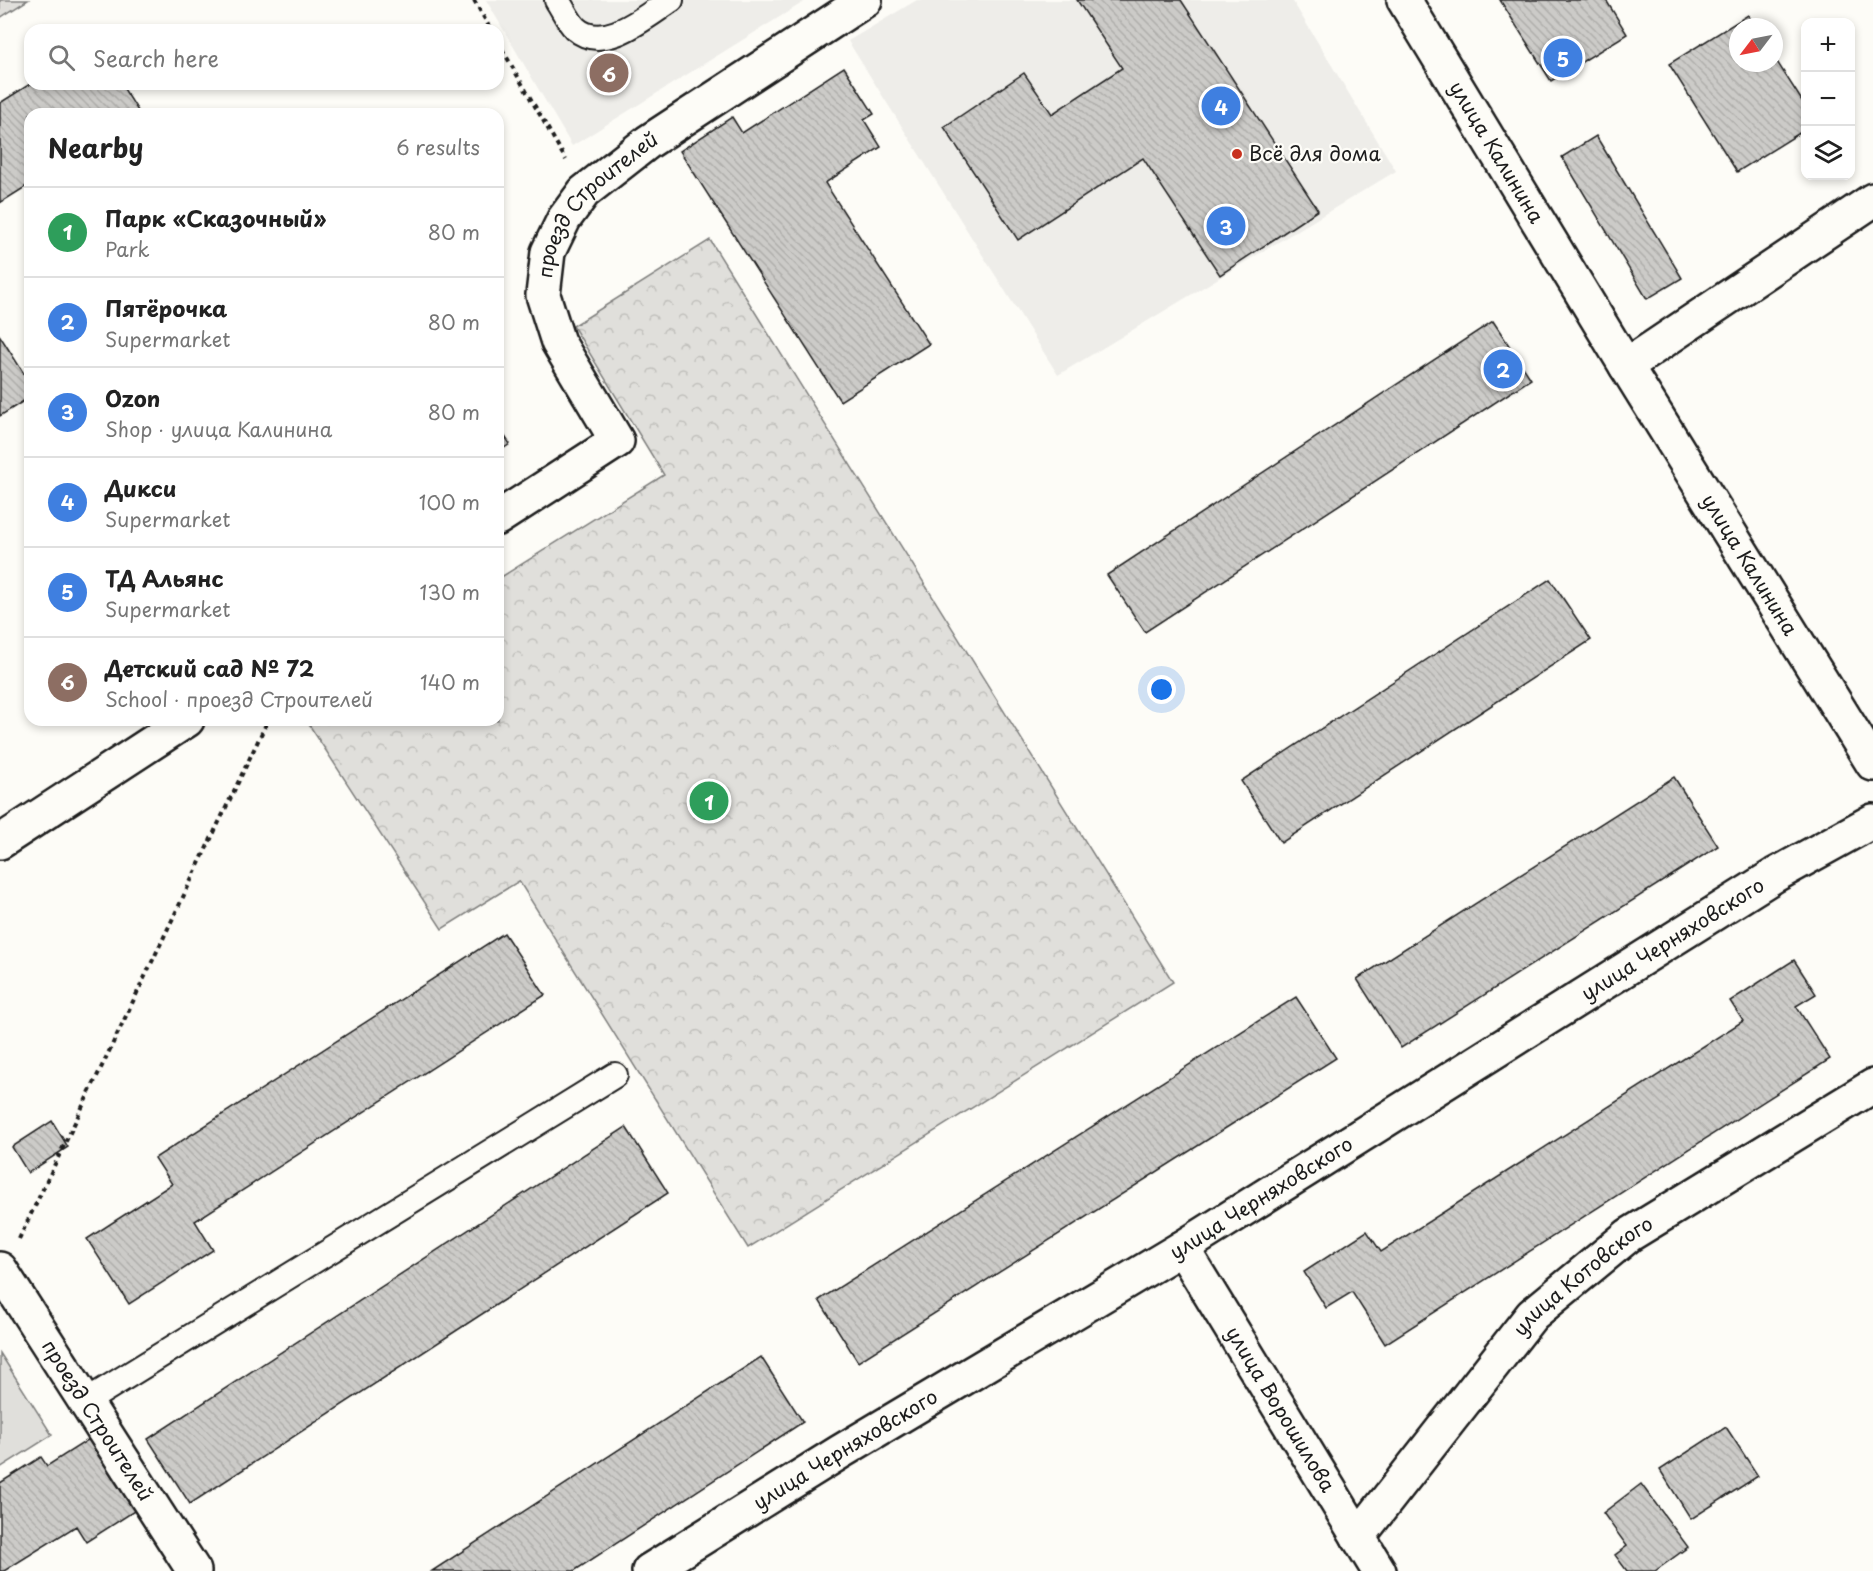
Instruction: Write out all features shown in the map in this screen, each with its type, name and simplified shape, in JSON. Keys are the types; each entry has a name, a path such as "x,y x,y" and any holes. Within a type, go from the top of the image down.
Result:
{"street":[{"name":"проезд Строителей","path":"504,514 617,441 558,342 543,295 548,252 564,219 584,192 648,142 865,0"},
{"name":"улица Калинина","path":"1404,0 1626,366 1873,764"},
{"path":"1626,366 1873,200"},
{"path":"0,842 178,726"},
{"name":"улица Черняховского","path":"649,1571 840,1452 1182,1248 1775,875 1873,821"},
{"name":"улица Котовского","path":"1359,1537 1532,1315 1629,1235 1873,1086"},
{"name":"улица Ворошилова","path":"1182,1248 1379,1571"},
{"name":"проезд Строителей","path":"1,1273 194,1571"}],"lane":[{"path":"557,0 574,27 585,35 600,38 619,33 671,0"},
{"path":"85,1402 615,1075"}],"path":[{"path":"474,0 488,24"},
{"path":"504,52 584,192"},
{"path":"1,1273 264,726"}],"shaded area":[{"path":"486,0 807,0 572,146 504,31 504,24 500,24"},
{"path":"917,0 1292,0 1396,171 1058,375 848,41"}],"green space":[{"path":"0,0 28,0 0,18"},
{"path":"710,240 1173,982 748,1248 519,881 442,929 310,726 504,726 504,575 664,475 573,326"},
{"path":"0,1353 52,1435 0,1468"}],"building":[{"path":"1077,0 1181,0 1318,210 1220,275 1143,158 1018,240 944,127 1024,73 1052,114 1122,68"},
{"path":"1500,0 1606,0 1627,34 1551,81"},
{"path":"1729,27 1729,72 1783,71 1801,99 1801,132 1737,172 1669,64"},
{"path":"844,67 874,114 864,120 881,147 825,183 929,344 840,401 680,151 732,117 742,133"},
{"path":"24,88 24,90 125,90 136,108 24,108 24,188 0,203 0,103"},
{"path":"1596,136 1682,278 1647,299 1562,157"},
{"path":"1493,321 1531,379 1145,632 1107,575"},
{"path":"0,336 24,374 24,401 0,416"},
{"path":"504,435 510,444 504,448"},
{"path":"1550,579 1591,640 1281,843 1241,781"},
{"path":"1674,777 1718,846 1401,1048 1357,979"},
{"path":"504,933 545,995 195,1221 213,1250 129,1304 87,1239 172,1184 155,1158"},
{"path":"1794,960 1816,994 1796,1006 1830,1059 1385,1344 1352,1292 1326,1308 1304,1272 1367,1231 1381,1252 1743,1021 1730,1001"},
{"path":"1296,997 1336,1058 858,1362 819,1300"},
{"path":"52,1121 68,1147 28,1173 12,1147"},
{"path":"626,1127 668,1193 190,1504 148,1439"},
{"path":"761,1357 803,1422 574,1571 432,1571"},
{"path":"1726,1427 1758,1476 1691,1519 1660,1470"},
{"path":"94,1436 139,1508 86,1542 76,1526 4,1571 0,1571 0,1483 41,1457 47,1466"},
{"path":"1641,1484 1688,1547 1655,1571 1627,1571 1615,1555 1627,1546 1603,1513"}],"place":[{"name":"ТД Альянс","path":"1563,58"},
{"name":"Детский сад № 72","path":"609,73"},
{"name":"Дикси","path":"1221,106"},
{"name":"Всё для дома","path":"1237,154"},
{"name":"Ozon","path":"1226,226"},
{"name":"Пятёрочка","path":"1503,369"},
{"name":"Парк «Сказочный»","path":"709,801"}]}
